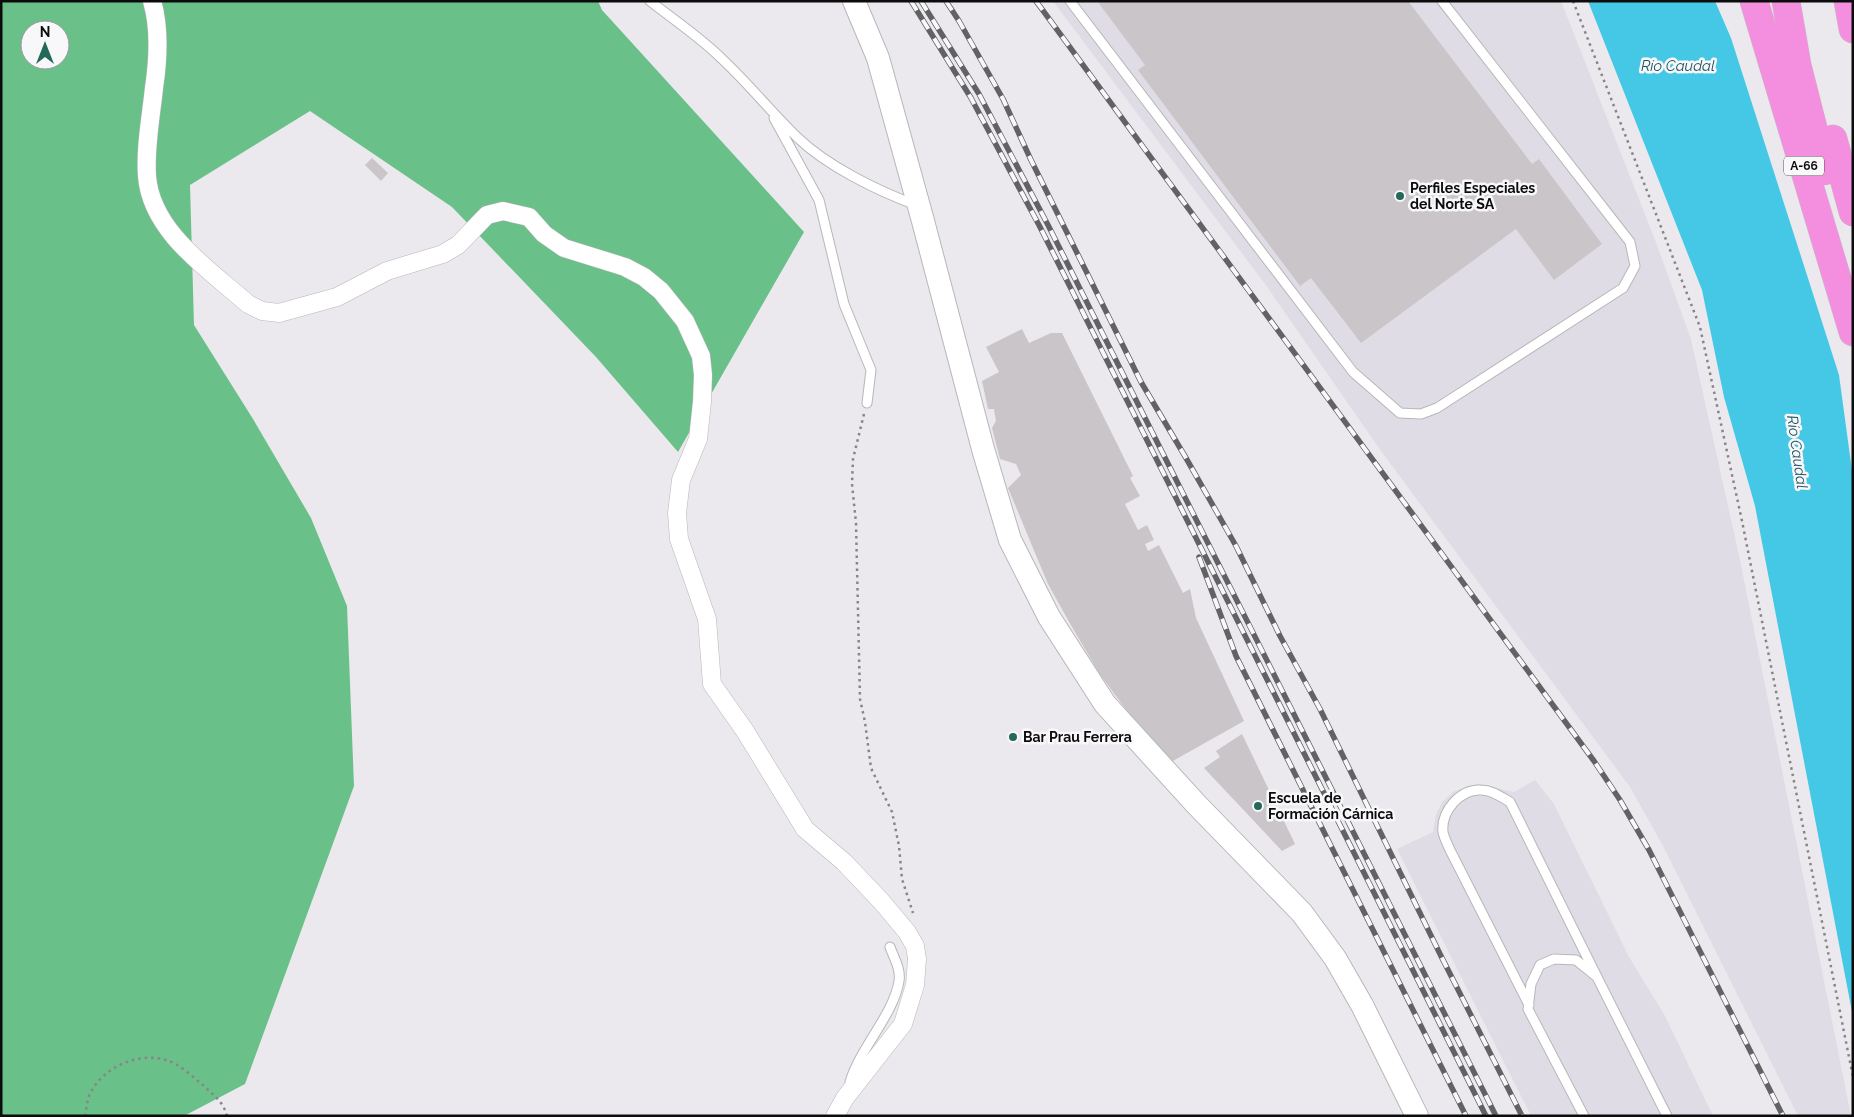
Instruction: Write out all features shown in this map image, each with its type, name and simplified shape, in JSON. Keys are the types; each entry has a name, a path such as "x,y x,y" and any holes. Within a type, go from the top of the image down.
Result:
{"highway":[{"name":"A-66","path":"1754,1 1853,332"},
{"path":"1848,1 1853,29"},
{"path":"1792,5 1853,212"},
{"path":"1792,5 1802,84 1853,279"}],"street":[{"path":"152,1 156,15 157,44 155,82 147,151 147,177 150,196 161,219 178,242 248,304 262,311 279,312 337,297 388,271 443,254 458,245 487,215 503,211 529,217 544,234 564,248 625,267 644,278 661,291 685,321 701,356 703,375 698,439 681,480 677,512 679,539 707,618 712,684 745,731 805,829 844,862 881,901 907,932 915,946 917,959 914,985 903,1024 849,1093 835,1116"},
{"path":"854,1 878,58 919,206 982,449 1010,540 1049,617 1105,704 1196,804 1302,913 1336,958 1362,1005 1417,1116"}],"lane":[{"path":"650,1 720,57 799,139 845,172 902,200 919,206"},
{"path":"1070,1 1353,372 1400,413 1421,414 1437,408 1623,288 1635,266 1630,242 1442,1"},
{"path":"768,107 819,200 844,304 871,370 867,403"},
{"path":"1529,1005 1450,850 1443,832 1445,817 1452,803 1466,793 1481,790 1496,794 1510,802 1667,1116"},
{"path":"849,1093 850,1081 869,1042 888,1010 899,980 898,969 890,947"},
{"path":"1584,1116 1528,1009 1531,984 1540,965 1554,959 1576,960 1597,977"}],"path":[{"path":"1573,1 1700,326 1744,530 1853,1077"},
{"path":"867,403 853,459 852,484 856,541 860,699 871,768 892,812 899,846 902,879 913,914"},
{"path":"85,1116 91,1091 104,1075 116,1066 132,1060 150,1058 166,1060 185,1071 224,1105 227,1116"}],"shaded area":[{"path":"1053,1 1561,1 1657,245 1691,339 1740,560 1851,1116 1798,1116 1663,846 1630,787 1381,451 1265,284"},
{"path":"1535,780 1554,804 1629,957 1665,1016 1713,1116 1531,1116 1397,849 1433,832 1436,814 1442,802 1453,792 1479,784 1514,792"}],"green space":[{"path":"1,1 598,1 602,10 804,232 678,452 596,357 452,207 310,111 190,185 194,325 253,419 311,518 347,606 354,786 245,1084 184,1116 1,1116"}],"water":[{"name":"Río Caudal","path":"1588,1 1715,1 1731,38 1839,375 1853,478 1853,1017 1755,506 1724,397 1702,290"}],"building":[{"name":"Perfiles Especiales del Norte SA","path":"1097,1 1408,1 1532,164 1539,159 1602,244 1554,280 1516,229 1361,343 1311,278 1300,286 1138,70 1145,65"},
{"path":"372,158 388,173 381,181 365,165"},
{"path":"1022,329 1029,343 1051,333 1062,333 1133,476 1130,478 1140,496 1125,504 1138,530 1147,525 1154,540 1145,544 1148,551 1159,545 1183,593 1190,589 1196,618 1244,721 1171,762 1141,730 1099,673 1048,584 1008,488 1021,475 1016,464 1000,459 992,428 996,421 994,409 988,409 982,381 999,372 986,347"},
{"name":"Escuela de Formación Cárnica","path":"1242,734 1295,844 1282,851 1204,768 1220,757 1216,751"}],"railway":[{"path":"911,1 971,98 1040,227 1486,1116"},
{"path":"921,1 979,94 1048,225 1496,1116"},
{"path":"946,1 1003,99 1031,160 1141,382 1236,546 1280,636 1320,709 1522,1116"},
{"path":"1036,1 1594,761 1620,800 1649,850 1783,1116"},
{"path":"1199,557 1236,656 1466,1116"}],"place":[{"name":"Perfiles Especiales del Norte SA","path":"1400,196"},
{"name":"Bar Prau Ferrera","path":"1013,737"},
{"name":"Escuela de Formación Cárnica","path":"1258,806"}]}
